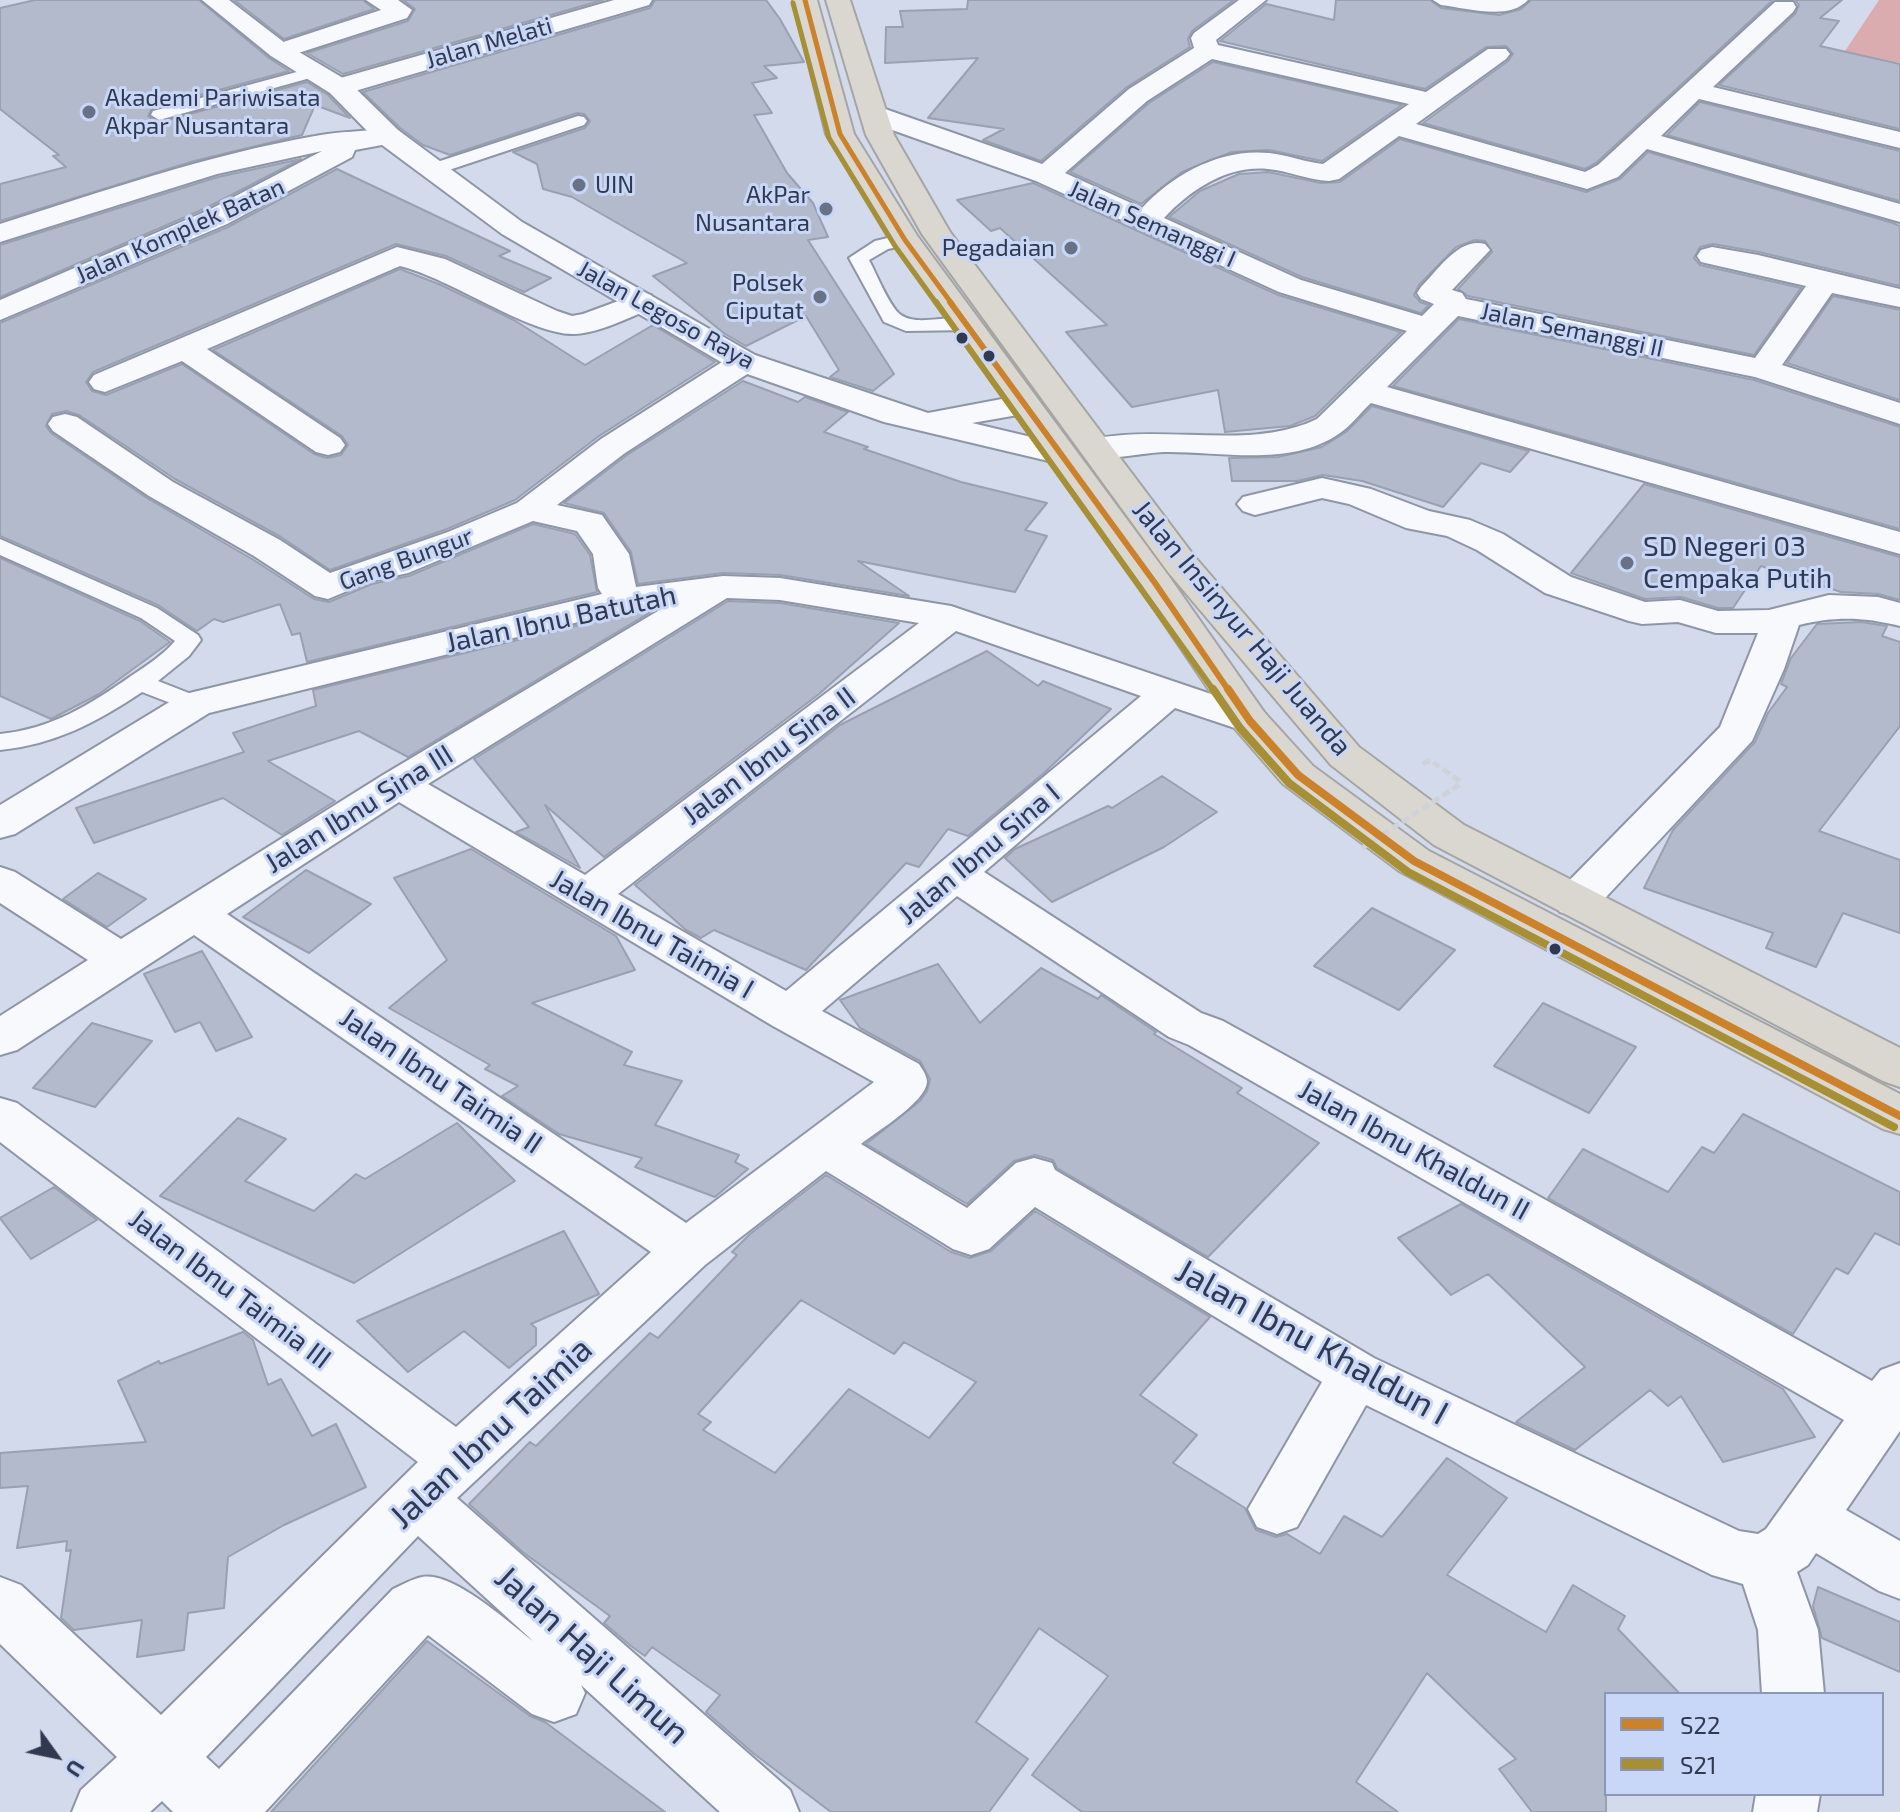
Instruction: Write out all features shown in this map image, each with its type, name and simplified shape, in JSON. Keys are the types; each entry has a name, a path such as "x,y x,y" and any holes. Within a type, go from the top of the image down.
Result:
{"highway":[{"name":"Jalan Insinyur Haji Juanda","path":"805,0 840,134 905,240 966,326 1023,405 1077,451 1181,564 1345,756 1449,835 1900,1069"},
{"name":"Jalan Insinyur Haji Juanda","path":"838,0 880,135 937,234 1077,451 1155,583 1250,721 1298,775 1414,861 1900,1116"}],"street":[{"name":"Jalan Legoso Raya","path":"214,0 280,51 327,79 388,136 512,228 744,362 919,421 1077,451"},
{"path":"280,51 400,10 378,0"},
{"name":"Jalan Melati","path":"327,79 640,0"},
{"path":"1208,50 1203,38 1254,0"},
{"path":"1397,127 1587,181 1608,171 1784,7"},
{"path":"1046,175 1138,95 1208,50 1433,102"},
{"path":"1146,221 1162,200 1199,175 1240,163 1265,161 1329,173 1497,54"},
{"path":"1694,90 1900,140"},
{"name":"Jalan Semanggi I","path":"876,115 1046,175 1290,286 1429,328"},
{"name":"Jalan Komplek Batan","path":"0,233 210,167 318,143 356,142 388,136"},
{"path":"1642,139 1900,213"},
{"name":"Jalan Komplek Batan","path":"0,311 303,175 356,142"},
{"path":"1455,306 1451,300 1432,293 1475,250"},
{"path":"105,382 397,256 434,265 546,318 572,325 590,322 640,302"},
{"path":"1712,256 1900,298"},
{"path":"1763,369 1824,282"},
{"name":"Jalan Semanggi II","path":"1077,451 1160,442 1281,444 1309,438 1329,426 1446,310 1455,306 1763,369 1900,414"},
{"path":"184,348 328,445"},
{"name":"Gang Bungur","path":"65,424 161,489 267,548 325,588 461,540 529,510 613,446 744,362"},
{"path":"1366,391 1900,543"},
{"name":"Jalan Legoso Raya","path":"919,421 1023,405"},
{"path":"1255,504 1330,488 1419,520 1457,528 1490,542 1558,585 1642,613 1680,611 1716,622 1782,619 1829,606 1878,608 1900,615"},
{"path":"529,510 589,523 611,554 617,588 627,599"},
{"name":"Jalan Ibnu Batutah","path":"0,824 195,704 627,599 723,587 780,589 951,617 1250,721"},
{"name":"Jalan Ibnu Sina III","path":"0,1038 398,784 723,587"},
{"name":"Jalan Ibnu Sina II","path":"586,896 951,617"},
{"path":"1576,901 1738,732 1782,619"},
{"name":"Jalan Ibnu Sina I","path":"789,1014 1169,693"},
{"name":"Jalan Ibnu Taimia I","path":"398,784 789,1014 902,1076 903,1082"},
{"name":"Jalan Ibnu Khaldun II","path":"955,874 1185,1025 1206,1033 1891,1400"},
{"path":"0,882 123,962"},
{"name":"Jalan Ibnu Taimia II","path":"194,913 687,1250"},
{"name":"Jalan Ibnu Taimia","path":"104,1812 162,1758 439,1480 687,1250 901,1087 903,1082"},
{"name":"Jalan Ibnu Taimia III","path":"0,1116 439,1480"},
{"name":"Jalan Ibnu Khaldun I","path":"824,1146 971,1235 1034,1177 1036,1183 1355,1374 1733,1556 1764,1561"},
{"path":"1277,1509 1355,1374"},
{"path":"1793,1692 1788,1630 1764,1561 1787,1547 1891,1400"},
{"name":"Jalan Haji Limun","path":"439,1480 767,1812"},
{"path":"1809,1518 1900,1572"},
{"path":"0,1604 221,1812 414,1608 423,1604 436,1605 554,1693"}],"lane":[{"path":"1441,0 1503,7 1512,6 1520,0"},
{"path":"159,115 327,79"},
{"path":"434,169 578,121"},
{"path":"905,240 882,245 858,258 891,318 906,325 966,326"},
{"path":"0,546 149,613 189,640 182,651 68,726 45,735 0,742"},
{"path":"138,682 195,704"}],"path":[{"path":"1362,848 1460,781 1430,760"}],"shaded area":[{"path":"1879,0 1900,0 1900,63 1845,51"}],"building":[{"path":"35,0 199,0 289,71 152,108 148,116 157,123 307,82 328,95 350,118 315,105 302,135 194,161 0,221 0,184 66,167 53,156 59,155 0,109 0,8"},
{"path":"234,0 363,0 374,9 284,39"},
{"path":"403,0 603,0 343,74 307,53 408,21 415,9"},
{"path":"655,0 766,0 804,62 764,66 777,78 752,83 772,113 754,115 787,173 813,203 828,237 808,240 894,374 873,391 830,377 839,370 806,316 746,346 725,334 653,276 687,263 572,197 543,189 537,164 513,152 585,128 590,121 584,114 577,113 450,155 423,145 400,128 363,92 650,8"},
{"path":"968,0 1234,0 1192,31 1188,39 1190,47 1127,87 1041,161 983,140 1004,129 928,118 978,58 885,63 886,27 903,27 900,11 967,9"},
{"path":"1336,0 1430,0 1441,8 1499,15 1521,9 1531,0 1773,0 1596,163 1585,169 1423,123 1508,61 1513,54 1506,46 1486,47 1425,89 1220,41 1266,4 1334,20"},
{"path":"1795,0 1842,0 1820,18 1839,21 1820,46 1900,64 1900,129 1719,85 1795,14 1799,5"},
{"path":"1213,62 1402,105 1322,161 1269,150 1232,152 1182,172 1141,204 1070,172 1149,103"},
{"path":"1700,102 1900,151 1900,201 1667,135"},
{"path":"1400,139 1586,192 1620,179 1648,152 1893,223 1900,226 1900,286 1759,252 1713,244 1700,247 1694,258 1700,265 1801,288 1754,355 1468,296 1458,289 1492,252 1485,241 1475,240 1456,247 1419,285 1414,295 1420,302 1429,305 1421,313 1302,277 1169,217 1200,191 1239,174 1268,172 1321,183 1340,182"},
{"path":"301,159 206,208 0,297 0,245 218,177"},
{"path":"337,169 510,251 499,256 551,278 524,292 446,256 396,244 93,372 86,382 92,391 106,395 182,364 314,454 327,458 341,455 348,445 342,436 213,350 400,269 514,320 585,365 653,325 715,362 599,436 515,500 447,529 330,570 281,537 175,479 79,415 66,411 52,414 46,426 51,433 147,498 314,599 329,602 372,584 409,576 533,524 575,534 590,555 597,592 307,662 300,633 292,635 280,604 223,622 214,619 197,631 158,605 0,536 0,323 228,227"},
{"path":"1033,183 1278,295 1401,332 1315,416 1290,426 1225,432 1218,390 1132,407 1066,332 1107,325 1000,228 991,231 957,200"},
{"path":"1833,296 1900,310 1900,400 1787,363"},
{"path":"1459,319 1754,380 1900,427 1900,529 1393,386"},
{"path":"743,381 798,402 805,397 848,412 824,432 868,447 864,449 961,482 1047,503 1025,530 1047,536 1015,592 858,561 909,596 780,575 723,573 638,584 631,552 604,513 564,503 627,455"},
{"path":"1372,406 1529,451 1510,472 1481,463 1443,507 1362,481 1323,475 1297,481 1232,481 1229,458 1278,457 1322,447 1346,432"},
{"path":"1644,484 1900,557 1900,600 1878,594 1841,592 1761,566 1733,608 1718,608 1681,597 1645,599 1571,573"},
{"path":"0,558 140,621 170,642 99,694 51,719 0,696"},
{"path":"728,601 780,603 899,623 819,694 604,857 545,805 580,868 516,832 529,827 474,759"},
{"path":"654,610 408,757 359,731 268,761 335,801 282,835 223,798 94,843 76,808 244,752 233,733 316,706 313,690 628,613"},
{"path":"1861,622 1887,626 1882,636 1900,642 1900,726 1819,831 1900,860 1900,933 1843,913 1816,967 1766,948 1773,933 1644,888 1673,830 1755,742 1768,713 1787,687 1781,684 1791,658 1817,624"},
{"path":"987,651 1038,686 1043,681 1111,709 1044,773 968,836 948,829 919,867 906,863 806,970 714,930 701,938 686,930 635,885 840,725"},
{"path":"1162,776 1217,812 1164,847 1052,902 1005,858 1015,849 1108,806 1112,808"},
{"path":"471,849 616,936 635,970 532,1003 632,1052 624,1065 682,1081 655,1125 739,1155 735,1162 748,1169 715,1197 635,1167 642,1158 559,1134 502,1096 518,1086 485,1069 490,1065 389,1008 447,960 394,878"},
{"path":"306,870 371,904 309,953 243,917"},
{"path":"98,873 146,899 107,927 63,899"},
{"path":"1372,908 1455,950 1399,1010 1314,966"},
{"path":"202,951 252,1037 216,1051 200,1022 175,1032 144,974"},
{"path":"938,964 980,1023 1041,968 1098,999 1101,995 1156,1032 1154,1034 1242,1088 1237,1093 1319,1143 1208,1257 1057,1168 1053,1160 1035,1155 1014,1161 967,1204 866,1144 920,1101 930,1079 920,1061 860,1028 840,1000"},
{"path":"1543,1003 1636,1047 1589,1113 1494,1066"},
{"path":"92,1023 152,1041 95,1107 33,1088"},
{"path":"1743,1114 1900,1192 1900,1245 1875,1233 1848,1274 1836,1268 1793,1334 1548,1198 1583,1149 1668,1192 1702,1147 1714,1153"},
{"path":"238,1118 286,1139 245,1181 314,1211 356,1174 365,1179 457,1123 515,1181 354,1283 160,1196"},
{"path":"826,1175 951,1252 970,1258 991,1251 1035,1211 1210,1317 1140,1395 1197,1435 1173,1463 1245,1508 1256,1530 1276,1537 1287,1534 1320,1554 1344,1516 1382,1537 1447,1458 1507,1498 1447,1575 1546,1632 1573,1585 1625,1616 1618,1629 1678,1692 1604,1692 1606,1812 1532,1812 1499,1769 1516,1759 1427,1673 1356,1782 1398,1812 1082,1812 1032,1775 1108,1676 1039,1628 976,1722 1028,1759 989,1812 831,1812 753,1753 706,1712 720,1695 652,1647 645,1656 631,1646 604,1623 610,1616 524,1553 469,1504 530,1442 536,1446 650,1333 658,1338 737,1255 732,1252 750,1234","holes":["801,1300 894,1354 904,1342 976,1382 929,1438 849,1389 775,1473 703,1430 711,1422 698,1414"]},
{"path":"54,1187 97,1220 31,1259 0,1218"},
{"path":"1461,1204 1783,1389 1815,1437 1723,1462 1681,1396 1668,1406 1650,1390 1575,1450 1516,1422 1585,1367 1488,1274 1451,1295 1398,1238"},
{"path":"564,1231 599,1294 531,1324 536,1328 536,1345 509,1368 464,1331 408,1372 357,1321"},
{"path":"243,1332 253,1340 268,1385 281,1379 312,1436 336,1424 366,1487 284,1525 228,1557 224,1608 188,1613 184,1650 137,1657 142,1620 74,1630 61,1618 71,1550 66,1551 67,1541 17,1548 28,1486 0,1488 0,1453 146,1442 118,1381 159,1361 160,1364"},
{"path":"1818,1587 1900,1622 1900,1672 1822,1638 1813,1606"},
{"path":"427,1641 530,1716 545,1722 665,1812 271,1812"}],"transit line":[{"name":"S22","path":"805,0 840,134 905,240 1155,583 1250,721 1298,775 1414,861 1900,1116"},
{"name":"S21","path":"793,3 829,138 895,246 1145,590 1240,728 1289,783 1408,872 1894,1127"}],"place":[{"name":"Akademi Pariwisata Akpar Nusantara","path":"89,112"},
{"name":"UIN","path":"579,185"},
{"name":"AkPar Nusantara","path":"826,209"},
{"name":"Pegadaian","path":"1071,248"},
{"name":"Polsek Ciputat","path":"820,297"},
{"name":"SD Negeri 03 Cempaka Putih","path":"1627,563"}]}
